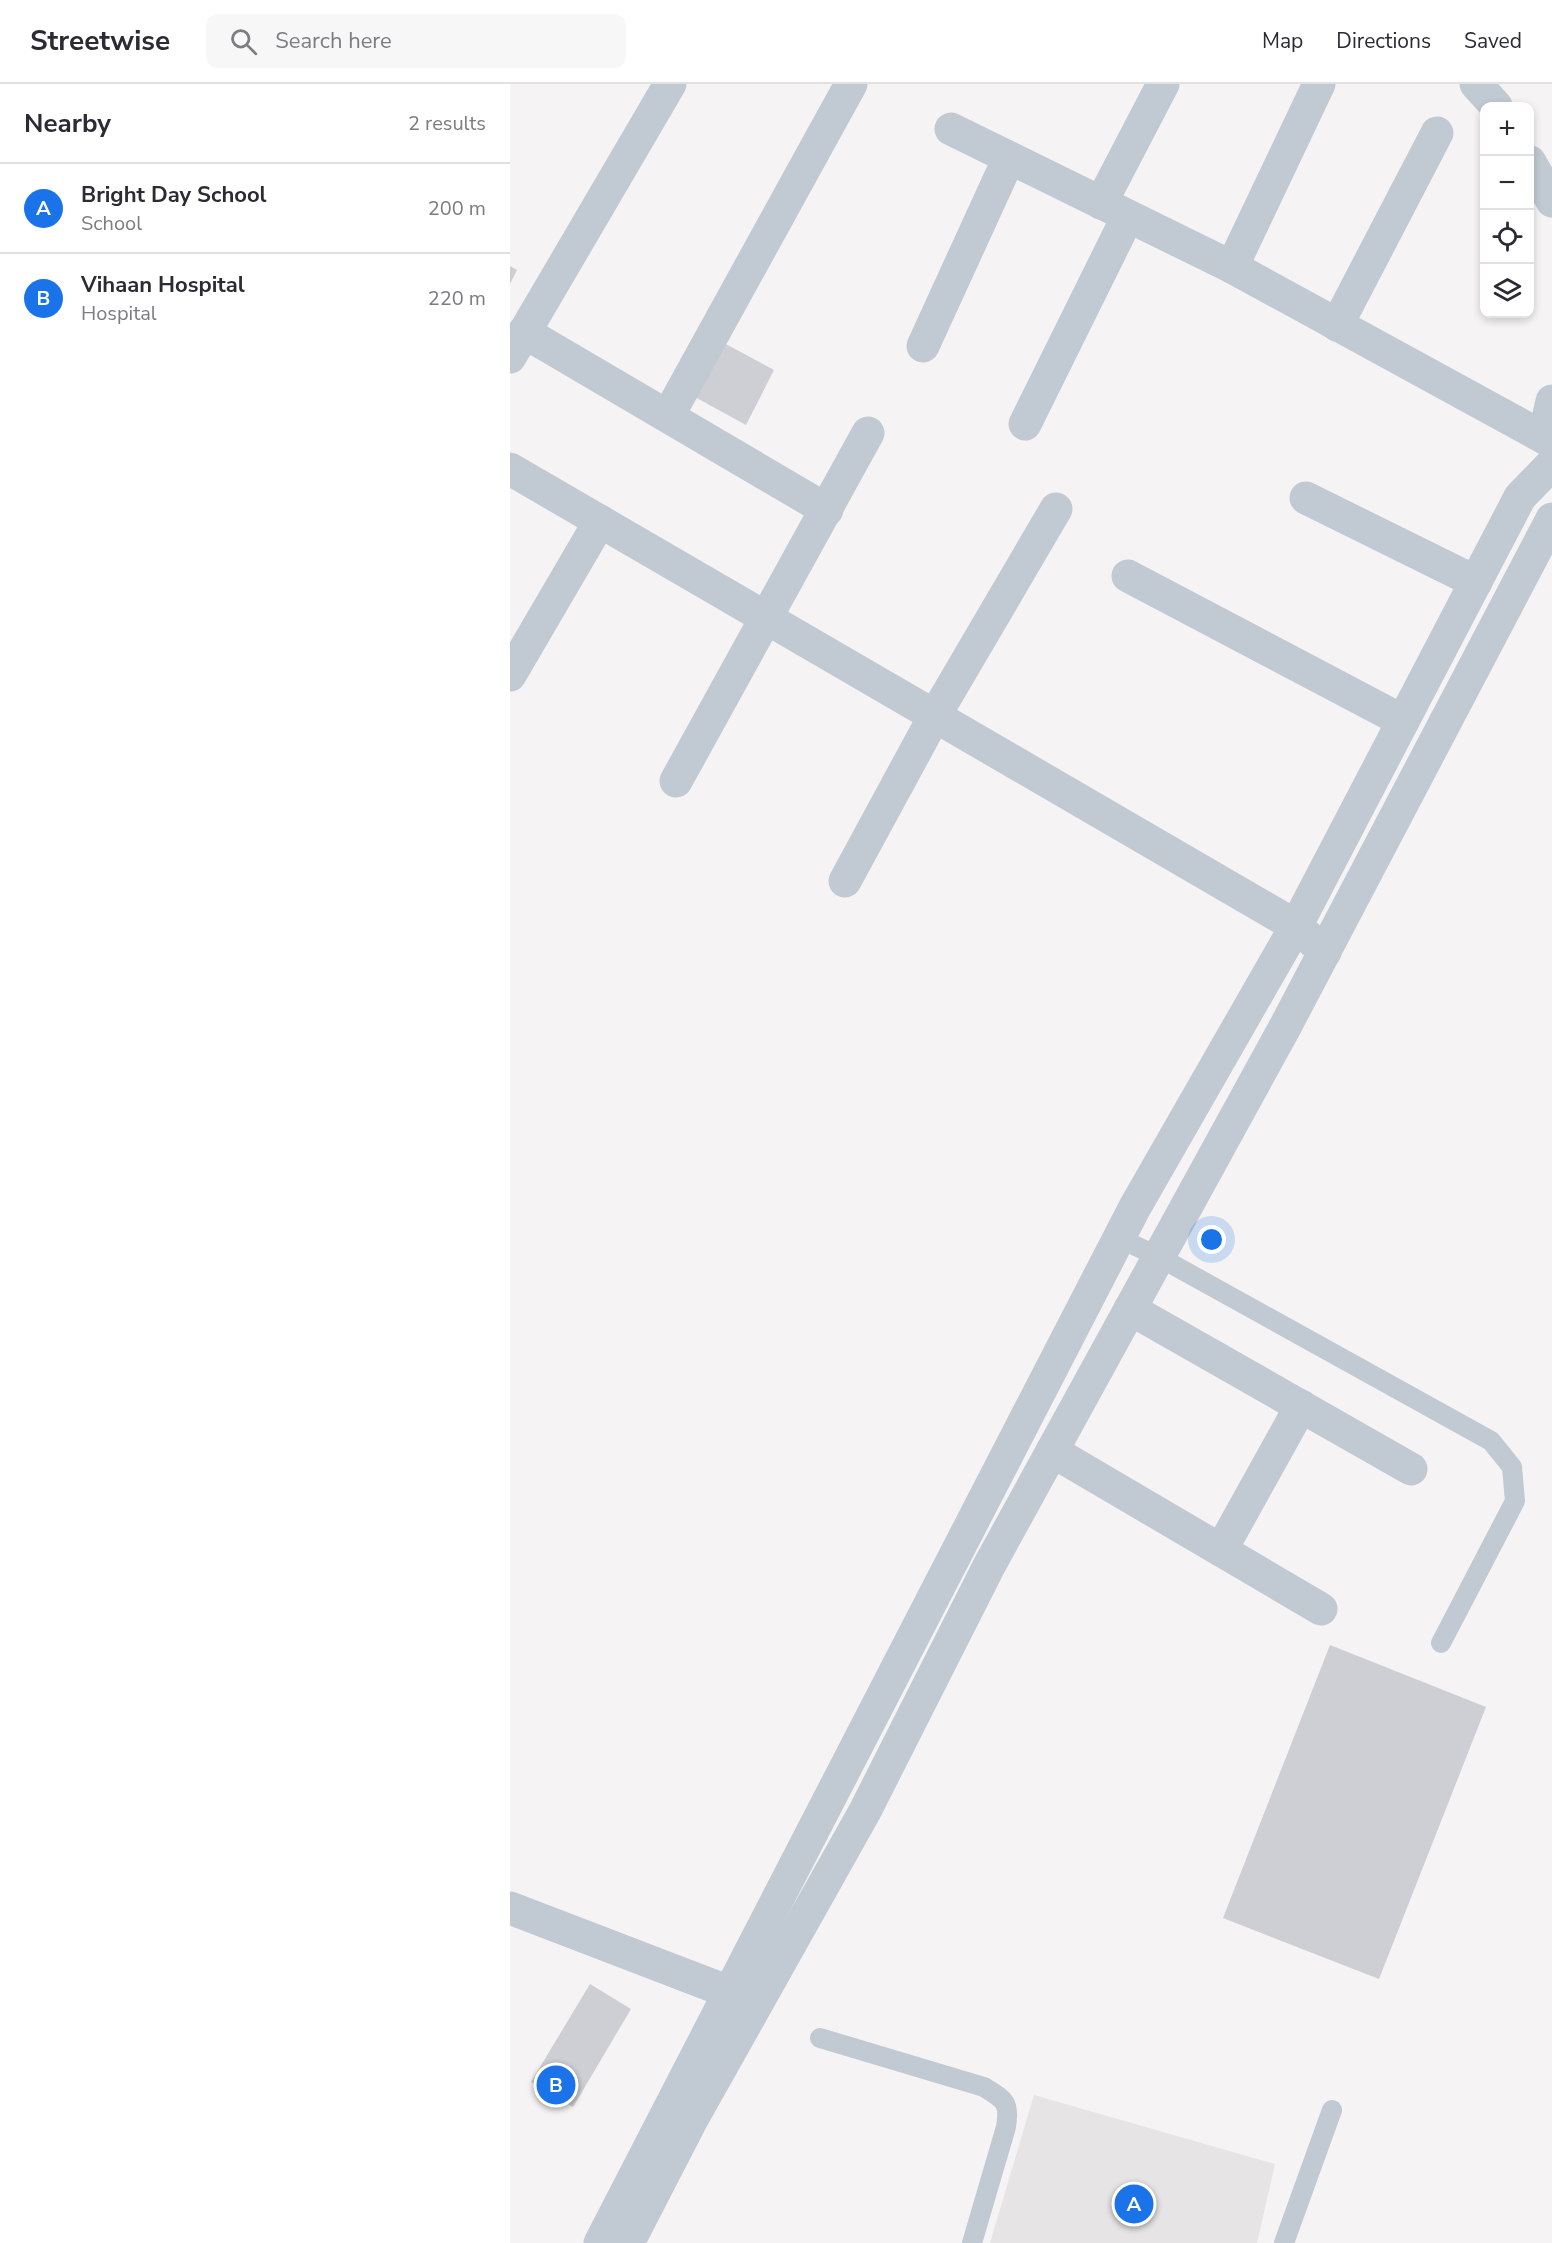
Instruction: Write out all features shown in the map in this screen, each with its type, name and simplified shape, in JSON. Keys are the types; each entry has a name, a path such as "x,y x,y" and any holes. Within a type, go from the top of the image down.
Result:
{"street":[{"path":"670,84 517,344 668,416 827,510"},
{"path":"668,416 851,84"},
{"path":"1025,424 1114,210 1162,84"},
{"path":"1232,267 1319,84"},
{"path":"1476,84 1492,102"},
{"path":"951,129 1232,267 1338,325 1549,448"},
{"path":"1338,325 1437,133"},
{"path":"922,346 1009,158"},
{"path":"1534,169 1552,201"},
{"path":"628,2243 691,2121 743,1997 1119,1238 1296,926 1520,497 1549,448 1552,401"},
{"path":"676,781 868,433"},
{"path":"510,469 1296,926 1325,952"},
{"path":"1306,498 1476,582"},
{"path":"845,881 934,717 1056,509"},
{"path":"600,2243 743,1997 865,1812 989,1566 1325,952 1552,519"},
{"path":"510,675 600,521"},
{"path":"1128,576 1403,721"},
{"path":"1130,1309 1411,1469"},
{"path":"1221,1550 1301,1406"},
{"path":"1052,1451 1321,1609"},
{"path":"510,1908 743,1997"}],"lane":[{"path":"1119,1238 1159,1257 1491,1441 1512,1467 1515,1501 1441,1642"},
{"path":"820,2038 984,2087 1003,2098 1009,2109 1006,2127 972,2243"},
{"path":"1284,2243 1332,2110"}],"shaded area":[{"path":"1034,2095 1275,2164 1257,2243 990,2243"}],"building":[{"path":"510,266 517,270 510,284"},
{"path":"722,342 774,370 746,425 693,396"},
{"path":"1330,1645 1486,1707 1379,1979 1223,1918"},
{"path":"590,1984 631,2009 573,2107 531,2082"}],"place":[{"name":"Vihaan Hospital","path":"556,2085"},
{"name":"Bright Day School","path":"1134,2204"}]}
